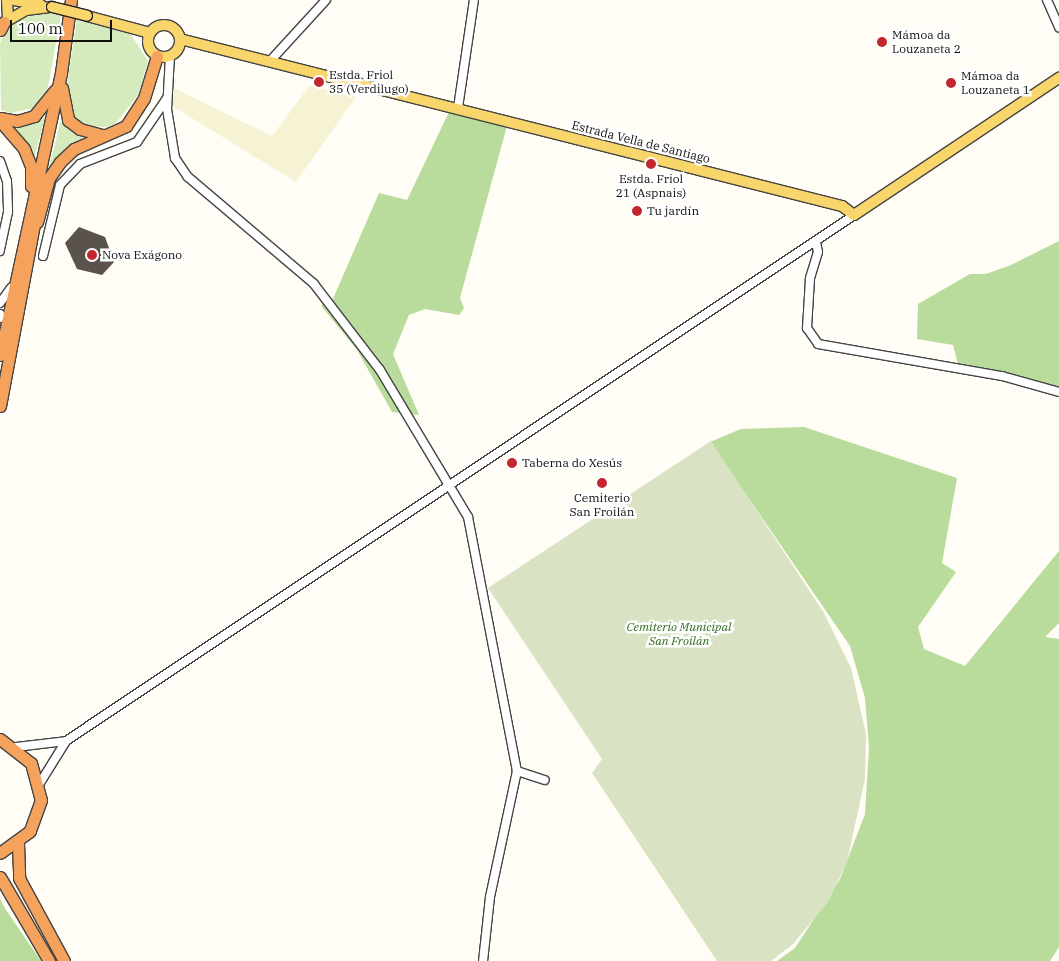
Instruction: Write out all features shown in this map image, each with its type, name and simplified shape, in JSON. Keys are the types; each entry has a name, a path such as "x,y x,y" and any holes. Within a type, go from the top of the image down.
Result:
{"highway":[{"path":"0,406 28,238 61,73 71,0"},
{"path":"0,353 13,284 49,178 60,162 74,149 110,135 126,126 144,98 157,56"},
{"path":"61,73 68,120 91,134 110,135"},
{"path":"0,119 18,121 34,116 58,84"},
{"path":"0,119 24,149 31,166 28,238"},
{"path":"0,739 16,747 31,763 40,783 38,816 18,843 0,853"},
{"path":"18,843 19,878 64,961"},
{"path":"0,877 49,961"}],"main road":[{"path":"7,0 3,23 52,7"},
{"path":"14,0 52,7 150,33 148,44 157,56 170,56 180,39"},
{"name":"Estrada Vella de Santiago","path":"150,33 165,24 174,28 180,39 271,60 842,206 854,215"},
{"path":"854,215 1059,78"}],"street":[{"path":"271,60 326,0"},
{"path":"458,108 474,0"},
{"path":"1047,0 1059,27"},
{"path":"170,56 167,98 171,145 179,165 314,284 380,370 452,485 468,516 483,584 517,771 490,897 483,961"},
{"path":"43,256 60,185 80,164 137,142 167,98"},
{"path":"0,160 7,181 0,251"},
{"path":"40,783 66,741 854,215"},
{"path":"816,242 818,252 810,279 807,328 818,344 1002,376 1059,392"},
{"path":"0,303 13,284"},
{"path":"16,747 66,741"},
{"path":"517,771 545,780"}],"shaded area":[{"path":"310,85 356,97 296,182 172,106 174,88 272,136"}],"green space":[{"path":"42,11 61,15 47,92 34,108 11,113 1,110 0,43 8,25"},
{"path":"77,19 130,33 148,61 138,95 116,123 107,127 83,126 72,116 67,85"},
{"path":"449,112 507,126 460,298 464,308 459,315 425,309 409,315 393,354 419,415 392,412 357,350 322,307 322,296 332,301 379,193 407,200"},
{"path":"41,116 45,118 34,159 14,127"},
{"path":"61,119 84,139 65,149 49,168"},
{"path":"1059,241 1059,388 958,364 953,345 917,339 918,304 970,274 986,274 1011,265"},
{"path":"804,427 957,478 942,563 956,572 918,627 924,649 965,666 1059,551 1059,623 1045,637 1059,639 1059,947 1050,961 777,961 795,948 840,879 865,814 869,747 865,698 850,646 710,442 741,429"},
{"name":"Cemiterio Municipal San Froilán","path":"711,441 824,613 851,668 866,734 865,779 847,862 828,902 793,944 771,961 717,961 592,773 602,759 488,588"},
{"path":"0,899 6,910 41,961 0,961"}],"building":[{"name":"Nova Exágono","path":"79,227 105,237 114,262 102,275 77,269 65,243"}],"place":[{"name":"Mámoa da Louzaneta 2","path":"882,42"},
{"name":"Estda. Friol 35 (Verdilugo)","path":"319,82"},
{"name":"Mámoa da Louzaneta 1","path":"951,83"},
{"name":"Estda. Friol 21 (Aspnais)","path":"651,164"},
{"name":"Tu jardín","path":"637,211"},
{"name":"Nova Exágono","path":"92,255"},
{"name":"Taberna do Xesús","path":"512,463"},
{"name":"Cemiterio San Froilán","path":"602,483"}]}
